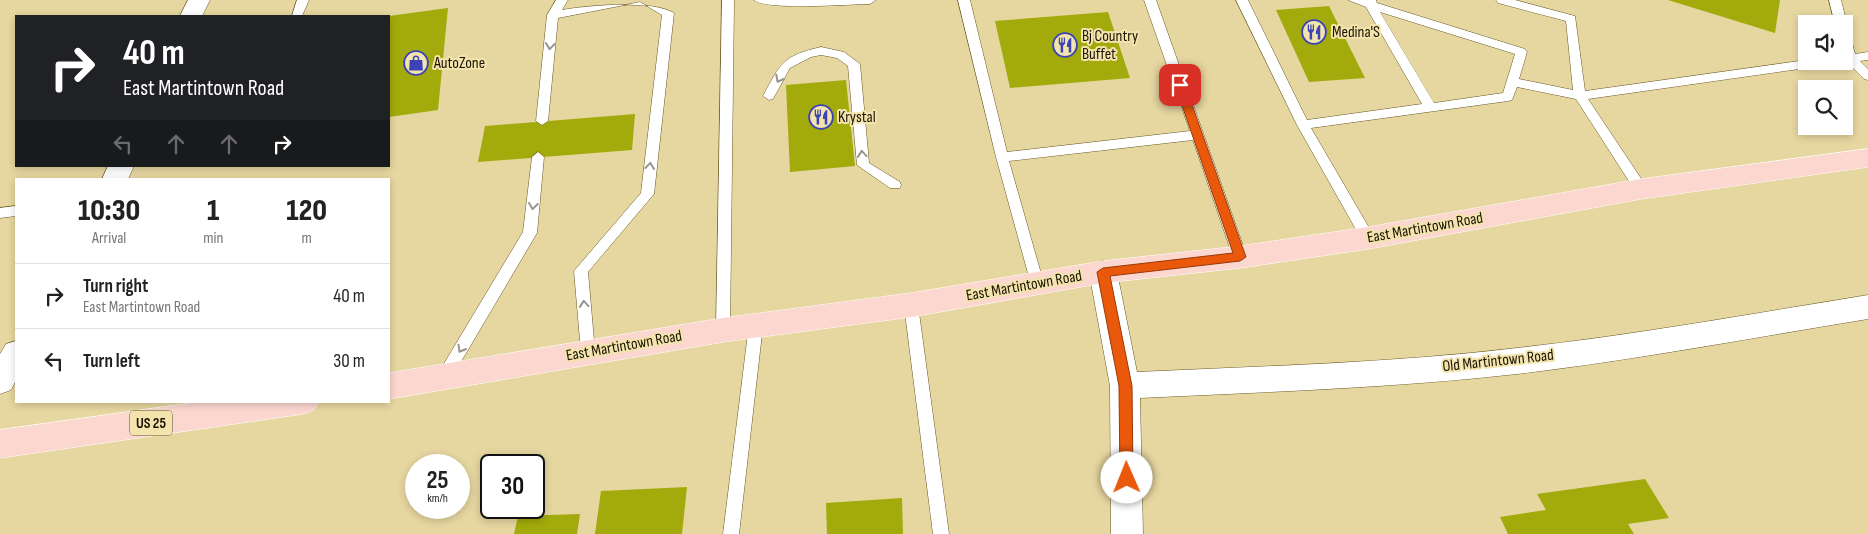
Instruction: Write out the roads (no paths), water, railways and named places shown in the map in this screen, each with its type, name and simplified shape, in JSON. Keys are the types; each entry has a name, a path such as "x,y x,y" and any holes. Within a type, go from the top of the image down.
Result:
{"main road":[{"name":"East Martintown Road","path":"390,386 722,330 911,305 1103,272 1240,257 1368,238 1641,189 1868,158"},
{"name":"US 25","path":"0,444 288,403"}],"street":[{"path":"192,15 199,0"},
{"path":"1103,272 1126,386 1127,534"},
{"name":"Old Martintown Road","path":"1126,386 1383,372 1516,361 1644,344 1868,307"},
{"path":"0,381 15,355"}],"lane":[{"path":"297,15 303,0"},
{"path":"542,121 553,15 562,0"},
{"path":"553,15 636,0"},
{"path":"588,352 581,271 647,194 668,13 645,0"},
{"path":"722,330 728,0"},
{"path":"760,0 780,3 870,0"},
{"path":"964,0 1002,157 1037,284"},
{"path":"1150,0 1240,257"},
{"path":"1242,0 1303,124 1368,238"},
{"path":"1303,124 1508,97 1521,52 1372,3 1354,0"},
{"path":"1502,0 1572,19 1580,96 1641,189"},
{"path":"1835,0 1839,15"},
{"path":"1372,3 1430,107"},
{"path":"769,96 786,65 808,54 821,51 840,55 854,64 863,165 895,185"},
{"path":"1853,57 1868,56"},
{"path":"1853,63 1868,76"},
{"path":"1512,82 1580,96 1798,65"},
{"path":"1002,157 1198,136"},
{"path":"444,377 530,233 538,157"},
{"path":"0,213 15,211"},
{"path":"911,305 941,534"},
{"path":"731,534 756,325"}],"place":[{"name":"Medina'S","path":"1314,32"},
{"name":"Bj Country Buffet","path":"1065,45"},
{"name":"AutoZone","path":"416,63"},
{"name":"Krystal","path":"821,117"}]}
